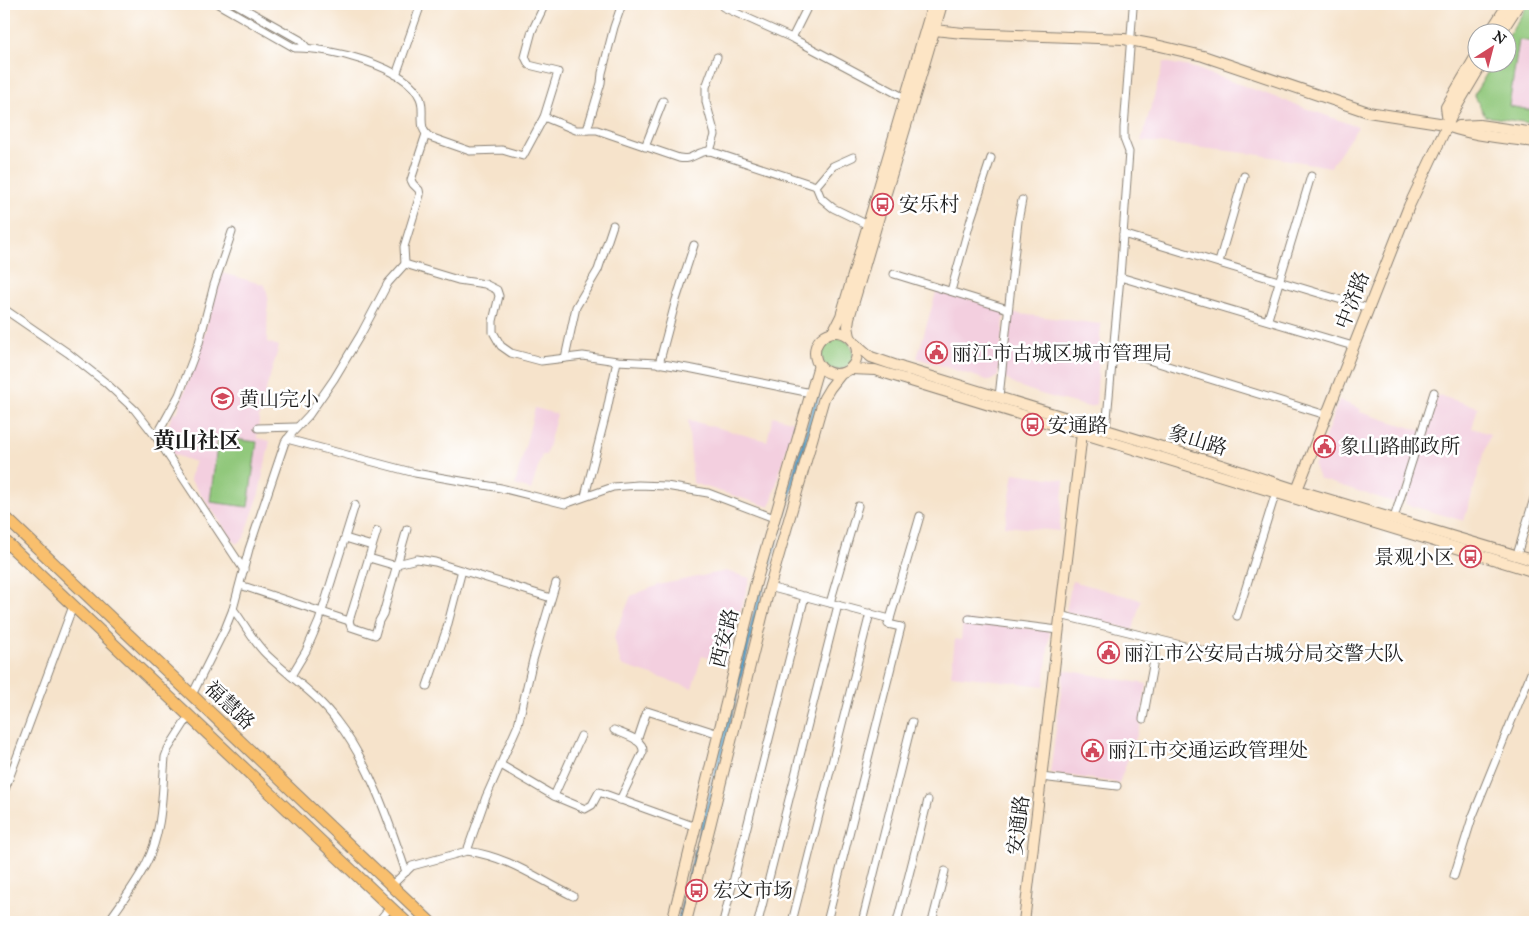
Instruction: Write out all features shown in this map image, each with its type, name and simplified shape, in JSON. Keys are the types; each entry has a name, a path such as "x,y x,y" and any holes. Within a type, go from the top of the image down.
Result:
{"main road":[{"name":"福慧路","path":"4,516 430,922"},
{"name":"福慧路","path":"4,540 406,922"}],"street":[{"path":"218,4 295,48 307,48 350,55 375,64 396,75 420,97 422,129 426,134 470,151 502,150 523,156 544,117 558,72 529,65 525,57 532,31 545,4"},
{"path":"236,4 300,40 307,48"},
{"path":"396,75 421,4"},
{"path":"586,130 601,83 614,27 622,4"},
{"path":"792,38 809,4"},
{"path":"853,340 842,332 833,332 821,338 816,346 815,356 819,365 826,372 841,374 851,369 858,357 848,322 905,98 933,4"},
{"path":"833,332 841,316 872,226 942,4"},
{"path":"1496,22 1508,4"},
{"path":"1507,22 1519,4"},
{"path":"723,6 792,38 905,98"},
{"path":"1106,430 1123,234 1128,152 1124,139 1124,128 1133,8"},
{"path":"934,30 1131,40 1203,56 1368,112 1439,123 1478,134 1535,142"},
{"path":"710,151 715,135 706,102 706,87 717,58"},
{"name":"中济路","path":"1448,127 1446,107 1467,72"},
{"name":"中济路","path":"1297,490 1412,199 1454,111 1477,72"},
{"path":"645,147 663,101"},
{"path":"544,117 576,130 597,130 686,160 701,152 710,151 816,186 821,198 833,208 872,226"},
{"path":"1448,127 1479,125 1535,133"},
{"path":"192,695 233,609 249,549 287,439 309,415 334,379 388,283 405,264 404,247 420,195 412,180 426,134"},
{"path":"816,186 833,166 853,157"},
{"path":"951,292 971,219 991,158"},
{"path":"1219,262 1244,176"},
{"path":"1268,320 1311,176"},
{"path":"999,397 1018,221 1022,200"},
{"path":"565,358 576,307 598,270 613,225"},
{"path":"156,437 179,395 200,343 214,285 232,232"},
{"path":"1123,234 1368,308"},
{"path":"660,364 676,300 694,245"},
{"path":"405,264 458,280 485,284 497,290 499,296 492,327 501,346 511,353 538,360 583,356 660,364 812,393"},
{"path":"894,274 1008,309"},
{"path":"1120,277 1353,346"},
{"path":"4,309 68,353 106,383 135,410 156,437 244,570"},
{"name":"象山路","path":"853,340 866,353 881,361 1297,490 1535,561"},
{"path":"1113,349 1326,415"},
{"path":"585,496 609,403 617,361"},
{"name":"西安路","path":"672,922 744,628 819,365"},
{"name":"象山路","path":"851,369 875,370 1535,572"},
{"name":"西安路","path":"686,922 769,587 824,398 841,374"},
{"path":"1394,518 1434,392"},
{"path":"258,428 297,427"},
{"name":"安通路","path":"1024,922 1082,433"},
{"path":"287,439 415,473 502,488 565,504 614,487 638,485 666,486 708,493 774,518"},
{"path":"1237,616 1276,492"},
{"path":"1517,555 1535,495"},
{"path":"291,676 306,652 322,612 355,505"},
{"path":"758,922 858,506"},
{"path":"827,922 901,627 888,624 920,516"},
{"path":"377,531 349,620 351,627 375,635 383,614 406,529"},
{"path":"345,538 372,546"},
{"path":"369,558 393,565 418,559 435,562 551,598"},
{"path":"427,686 446,631 462,570"},
{"path":"467,851 486,797 518,725 533,660 556,583"},
{"path":"240,586 349,620"},
{"path":"769,587 890,618"},
{"path":"723,922 805,596"},
{"path":"4,792 73,606"},
{"path":"233,609 261,649 328,709 351,741 390,822 406,872"},
{"path":"792,922 870,614"},
{"path":"1060,615 1229,657"},
{"path":"969,619 1058,630"},
{"path":"1143,719 1158,639"},
{"path":"1454,876 1472,818 1535,663"},
{"path":"637,741 647,711 719,734"},
{"path":"108,922 142,872 150,855 158,830 165,757 189,716"},
{"path":"862,922 912,722"},
{"path":"614,730 643,744 643,752 620,800"},
{"path":"554,796 581,736"},
{"path":"501,766 554,796 585,809 591,806 599,792 696,827"},
{"path":"1041,777 1117,786"},
{"path":"897,922 928,800"},
{"path":"392,885 412,866 467,851 502,858 574,896"},
{"path":"932,922 945,871"},
{"path":"378,922 390,907"}],"shaded area":[{"path":"1519,39 1535,42 1535,111 1509,107 1514,72 1516,72"},
{"path":"1164,62 1194,68 1358,127 1330,167 1254,154 1141,141"},
{"name":"黄山完小","path":"222,273 265,285 268,296 267,342 279,346 260,410 257,438 270,441 258,498 244,538 236,544 190,479 195,462 169,453 162,443 173,412 177,413 205,331"},
{"path":"937,289 1005,310 998,376 990,381 917,358"},
{"path":"1012,313 1101,324 1096,405 1089,407 1044,395 1015,385 1006,379 1003,375"},
{"path":"1437,395 1478,407 1472,428 1490,434 1464,521 1405,504"},
{"path":"1339,400 1361,409 1360,412 1422,431 1400,504 1319,479 1314,466"},
{"path":"535,408 557,414 546,455 542,455 531,490 515,485"},
{"path":"773,416 794,422 770,507 693,483 688,420 767,441"},
{"path":"1014,473 1064,480 1059,531 1005,526"},
{"path":"1535,518 1535,546 1528,544"},
{"path":"726,571 750,578 726,663 702,656 692,688 621,665 614,637 631,596 658,585"},
{"path":"1072,581 1141,600 1133,630 1066,612"},
{"path":"963,620 1050,631 1044,686 951,675 955,639 961,640"},
{"path":"1064,670 1147,684 1140,727 1119,783 1050,773"}],"green space":[{"path":"1528,4 1535,4 1535,42 1519,40 1516,60 1516,24"},
{"path":"1488,72 1514,72 1509,106 1535,111 1535,124 1485,116 1474,95"},
{"path":"837,338 843,339 848,343 852,348 852,360 848,365 843,369 837,370 831,369 826,365 822,360 821,354 822,348 826,343 831,339"},
{"path":"218,437 257,442 248,507 210,502"}],"water":[{"path":"816,393 820,394 763,591 681,922 677,922 759,590"}],"place":[{"name":"安乐村","path":"883,204"},
{"name":"丽江市古城区城市管理局","path":"936,353"},
{"name":"黄山完小","path":"223,399"},
{"name":"安通路","path":"1032,425"},
{"name":"象山路邮政所","path":"1324,446"},
{"name":"景观小区","path":"1470,557"},
{"name":"丽江市公安局古城分局交警大队","path":"1108,653"},
{"name":"丽江市交通运政管理处","path":"1092,750"},
{"name":"宏文市场","path":"697,890"}],"district":[{"name":"黄山社区","path":"197,440"}]}
